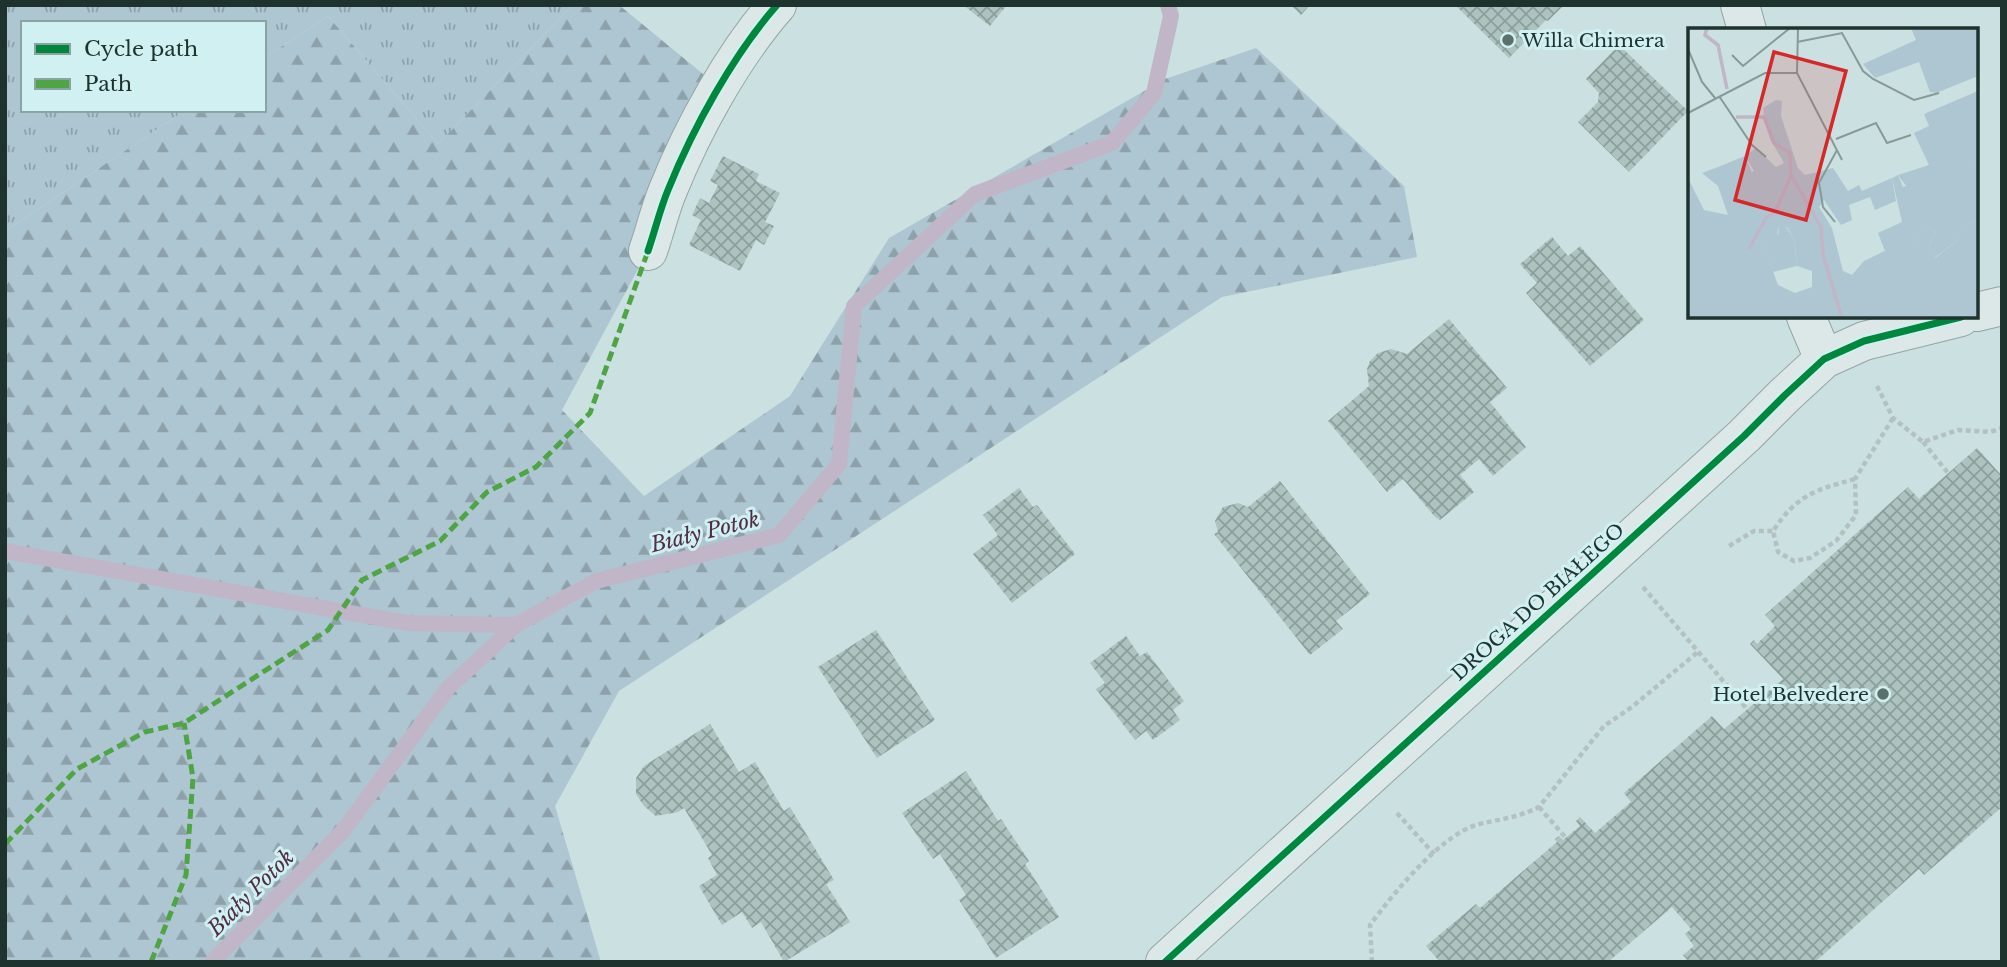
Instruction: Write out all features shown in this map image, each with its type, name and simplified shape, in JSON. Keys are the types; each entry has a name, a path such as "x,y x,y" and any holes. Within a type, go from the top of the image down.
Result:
{"street":[{"path":"648,251 668,191 701,120 755,30 778,5"},
{"path":"1740,5 1746,28"},
{"path":"1979,312 2002,306"},
{"path":"1806,318 1824,359"},
{"name":"DROGA DO BIAŁEGO","path":"1165,962 1735,444 1824,359 1864,341 1957,318"}],"path":[{"path":"1873,379 1893,418 1923,442 1948,474"},
{"path":"1855,479 1814,490 1785,513 1773,531 1778,552 1794,561 1810,558 1836,541 1856,515 1855,479 1893,418"},
{"path":"1923,442 1958,430 1990,432 2002,428"},
{"path":"1730,546 1754,531 1773,531"},
{"path":"1640,583 1747,709"},
{"path":"1372,962 1370,925 1397,890 1434,854 1447,842 1475,826 1524,815 1539,807 1604,726 1632,707 1699,652"},
{"path":"1390,805 1434,854"},
{"path":"1539,807 1566,838"}],"green space":[{"path":"5,5 573,5 438,144 328,16 266,57 266,21 21,21 21,112 183,112 5,231"},
{"path":"573,5 619,5 731,97 562,410 644,496 790,396 889,238 1165,79 1256,48 1404,186 1417,257 1222,297 619,691 555,806 601,962 5,962 5,231 183,112 266,112 266,57 328,16 438,144"}],"building":[{"path":"963,5 1007,5 990,26"},
{"path":"1291,5 1310,5 1301,15"},
{"name":"Willa Chimera","path":"1455,5 1564,5 1509,58"},
{"path":"1619,45 1688,111 1629,172 1578,122 1598,102 1599,93 1586,79"},
{"path":"723,156 759,174 756,181 780,193 765,222 774,226 764,245 756,240 740,271 689,245 701,220 692,215 700,198 709,203 718,185 710,181"},
{"path":"1552,237 1568,256 1580,246 1644,320 1590,366 1526,293 1537,283 1520,264"},
{"path":"1449,319 1507,388 1490,402 1526,447 1493,476 1479,459 1460,475 1474,492 1440,520 1403,479 1387,492 1328,421 1369,386 1367,369 1378,353 1391,349 1407,354"},
{"name":"Hotel Belvedere","path":"1977,448 2002,476 2002,807 1924,875 1919,869 1815,962 1689,962 1683,955 1694,946 1685,934 1691,929 1672,907 1608,962 1440,962 1426,946 1476,904 1480,908 1557,842 1555,839 1559,836 1563,840 1580,826 1576,821 1580,817 1595,833 1631,802 1624,793 1712,716 1724,729 1783,679 1750,644 1754,640 1757,644 1775,626 1765,615 1908,487 1919,499"},
{"path":"1280,481 1370,594 1336,621 1343,629 1310,655 1214,534 1218,532 1215,521 1223,507 1238,503 1248,507"},
{"path":"1019,488 1033,507 1037,505 1075,554 1012,603 973,554 998,535 983,515"},
{"path":"876,630 935,720 877,758 818,667"},
{"path":"1126,636 1140,656 1147,652 1184,701 1173,710 1180,720 1153,740 1146,731 1135,740 1096,689 1105,683 1090,663"},
{"path":"710,724 739,772 755,762 784,811 790,807 834,880 826,884 850,922 784,962 761,922 752,928 742,912 722,925 699,886 717,875 708,858 712,855 684,808 678,812 656,816 644,806 636,794 636,778 644,766"},
{"path":"966,771 998,821 1001,819 1029,861 1025,864 1059,917 996,958 959,900 966,895 940,854 933,859 902,813"}],"waterway":[{"name":"Biały Potok","path":"212,962 343,831 448,688 516,625 596,581 779,535 839,464 854,306 975,194 1112,143 1154,93 1171,16 1168,5"},
{"path":"5,551 407,623 516,625"}],"marked path":[{"path":"5,844 77,769 145,732 184,723 328,630 362,580 440,541 487,492 536,467 590,413 648,251"},
{"path":"151,962 186,875 193,778 184,723"}],"cycle path":[{"path":"648,251 668,190 702,117 745,46 777,5"},
{"path":"1165,962 1744,436 1824,359 1864,341 1957,318"}],"place":[{"name":"Willa Chimera","path":"1508,40"},
{"name":"Hotel Belvedere","path":"1883,694"}]}
